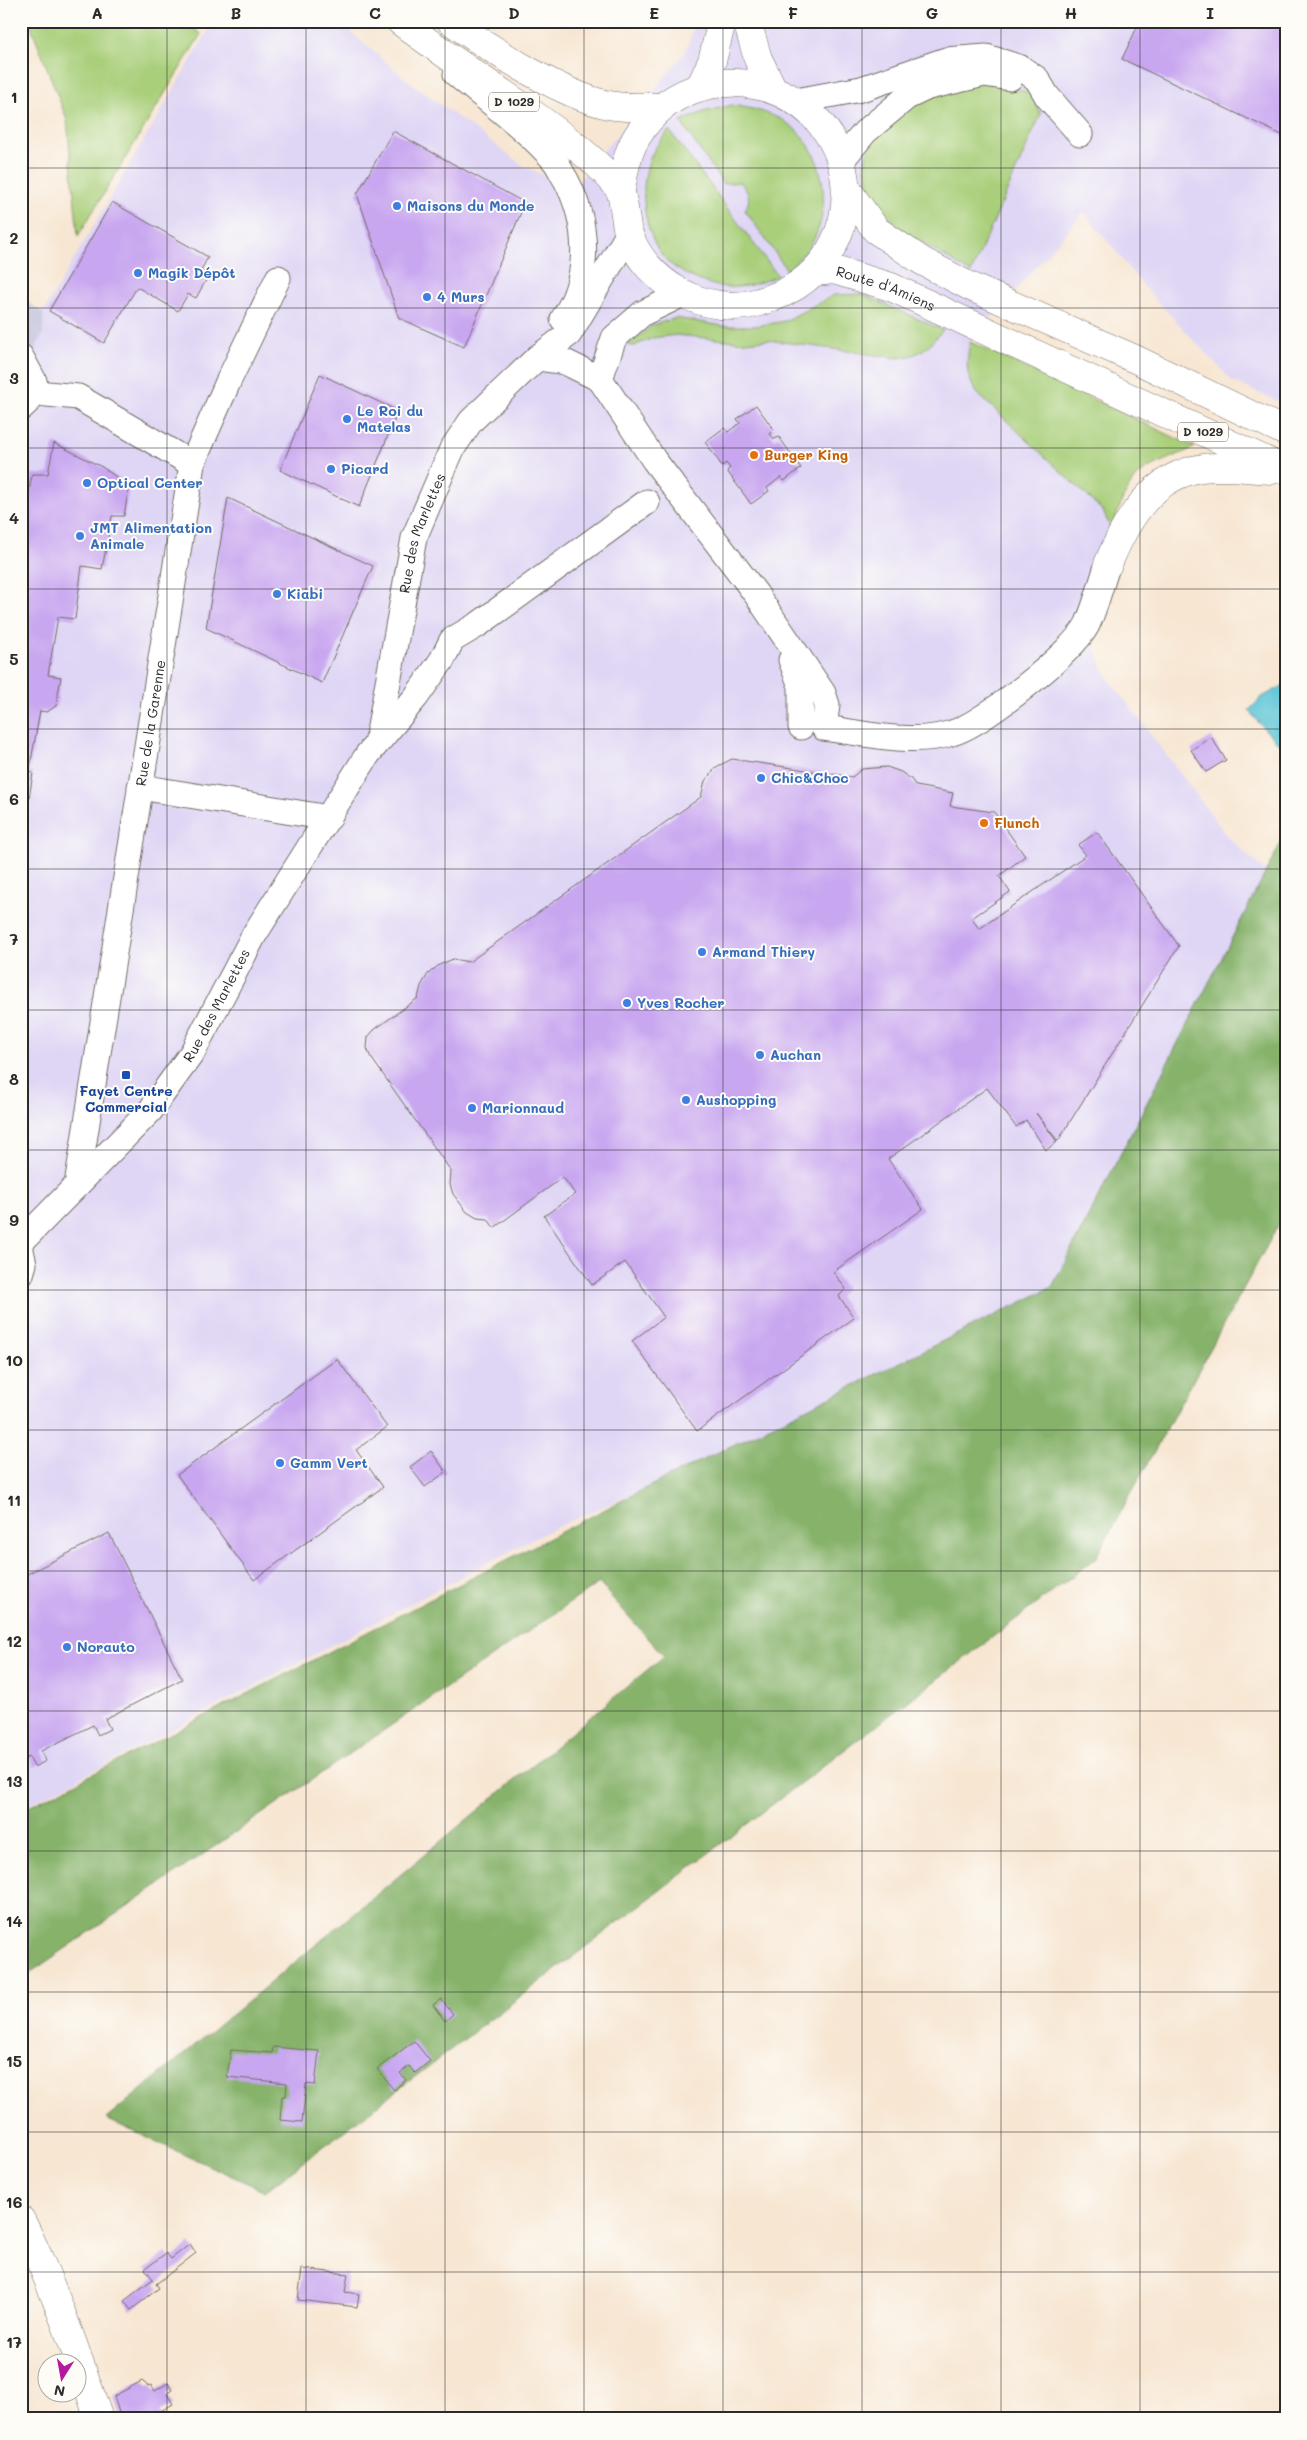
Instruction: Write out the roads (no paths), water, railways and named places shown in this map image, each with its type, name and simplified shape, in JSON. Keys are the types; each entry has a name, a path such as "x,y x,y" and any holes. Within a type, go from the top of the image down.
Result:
{"main road":[{"name":"D 1029","path":"400,21 586,154 621,191"},
{"name":"D 1029","path":"451,21 534,74 572,91 607,105 632,109 662,107"},
{"path":"700,87 712,61 722,21"},
{"path":"747,21 758,59 784,95 824,127 841,160 846,188 842,224 826,257 815,272 796,287 775,298 753,304 729,306 706,302 683,294 656,275 645,262 629,233 621,191 630,150 644,127 662,107 700,87 724,82 741,83 784,95"},
{"name":"D 1029","path":"846,188 876,230 922,261 969,286 1135,359 1286,432"},
{"name":"Route d'Amiens","path":"815,272 834,270 891,287 1286,471"},
{"path":"1108,564 1117,542 1141,502 1158,487 1170,480 1202,468 1221,467 1286,471"},
{"path":"24,2224 68,2324 99,2419"}],"street":[{"path":"426,41 450,68 556,161 579,211 584,245 582,268 573,303 537,358"},
{"path":"784,95 861,89 946,60 986,57 1021,68 1037,79 1047,96 1080,134"},
{"path":"841,160 865,132 894,106 928,87 984,74 1016,79 1047,96"},
{"path":"537,358 569,334 629,233"},
{"name":"Rue de la Garenne","path":"77,1185 192,464 278,278"},
{"path":"600,379 614,338 644,313 683,294"},
{"path":"21,357 34,381 29,400 78,396 192,464"},
{"path":"537,358 557,359 600,379 654,460 756,594 823,693 828,705 812,728"},
{"name":"Rue des Marlettes","path":"378,742 414,538 431,493 452,448 471,420 537,358"},
{"path":"654,460 654,482 646,502 664,505 683,517 763,633 791,661 801,686 812,728"},
{"name":"Rue des Marlettes","path":"21,1242 77,1185 106,1159 150,1111 184,1066 201,1038 254,935 378,742 416,697 442,660 452,640 479,624 646,502"},
{"path":"812,728 888,737 926,738 953,733 994,709 1037,677 1073,642 1087,625 1108,564"},
{"path":"140,787 329,818"},
{"path":"21,1250 24,1264 21,1274"}],"water":[{"path":"1286,684 1286,751 1249,710 1262,697"}],"place":[{"name":"Maisons du Monde","path":"397,206"},
{"name":"Magik Dépôt","path":"138,273"},
{"name":"4 Murs","path":"427,297"},
{"name":"Le Roi du Matelas","path":"347,419"},
{"name":"Burger King","path":"754,455"},
{"name":"Picard","path":"331,469"},
{"name":"Optical Center","path":"87,483"},
{"name":"JMT Alimentation Animale","path":"80,536"},
{"name":"Kiabi","path":"277,594"},
{"name":"Chic&Choc","path":"761,778"},
{"name":"Flunch","path":"984,823"},
{"name":"Armand Thiery","path":"702,952"},
{"name":"Yves Rocher","path":"627,1003"},
{"name":"Auchan","path":"760,1055"},
{"name":"Fayet Centre Commercial","path":"126,1075"},
{"name":"Aushopping","path":"686,1100"},
{"name":"Marionnaud","path":"472,1108"},
{"name":"Gamm Vert","path":"280,1463"},
{"name":"Norauto","path":"67,1647"}]}
